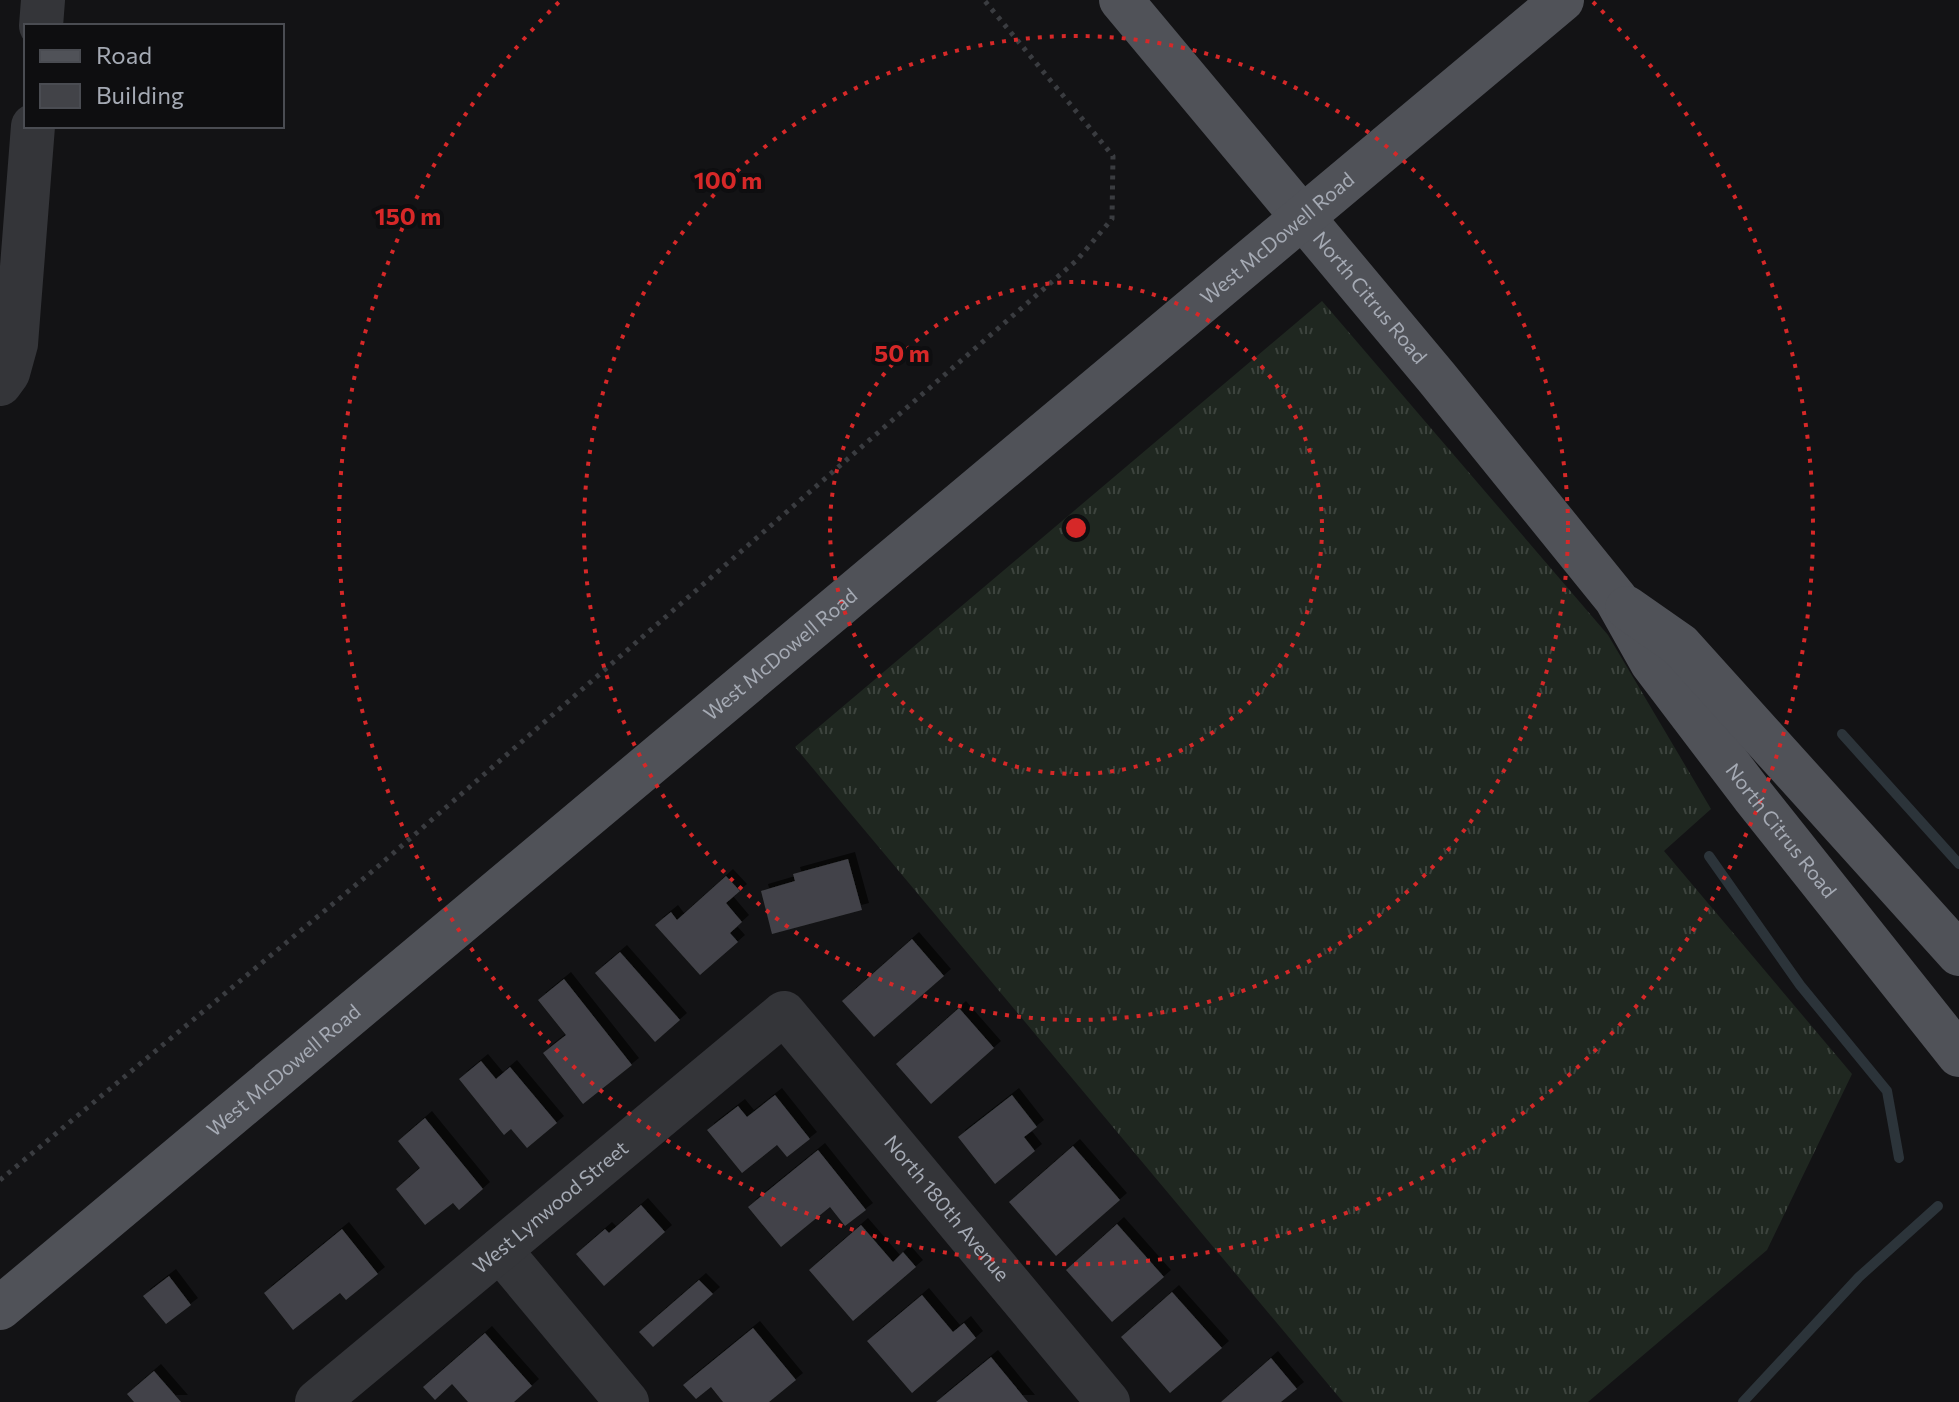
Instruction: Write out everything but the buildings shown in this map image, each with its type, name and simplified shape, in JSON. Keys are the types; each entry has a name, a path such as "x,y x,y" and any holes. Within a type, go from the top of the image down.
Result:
{"main road":[{"name":"North Citrus Road","path":"1121,0 1616,599 1652,663 1959,1055"},
{"name":"West McDowell Road","path":"0,1308 1562,0"},
{"name":"North Citrus Road","path":"1616,599 1680,645 1959,954"}],"street":[{"path":"41,24 43,0"},
{"path":"0,384 8,373 16,344 33,128"},
{"name":"West Lynwood Street","path":"317,1402 784,1013"},
{"name":"North 180th Avenue","path":"784,1013 1108,1402"},
{"path":"500,1250 627,1402"}],"path":[{"path":"0,1180 375,869 1077,260 1112,219 1113,156 984,0"}],"green space":[{"path":"1322,301 1608,635 1711,809 1664,851 1852,1074 1767,1250 1588,1402 1343,1402 795,747"}],"waterway":[{"path":"1842,734 1959,864"},
{"path":"1709,856 1800,985 1887,1091 1899,1158"},
{"path":"1743,1402 1859,1277 1938,1206"}]}
